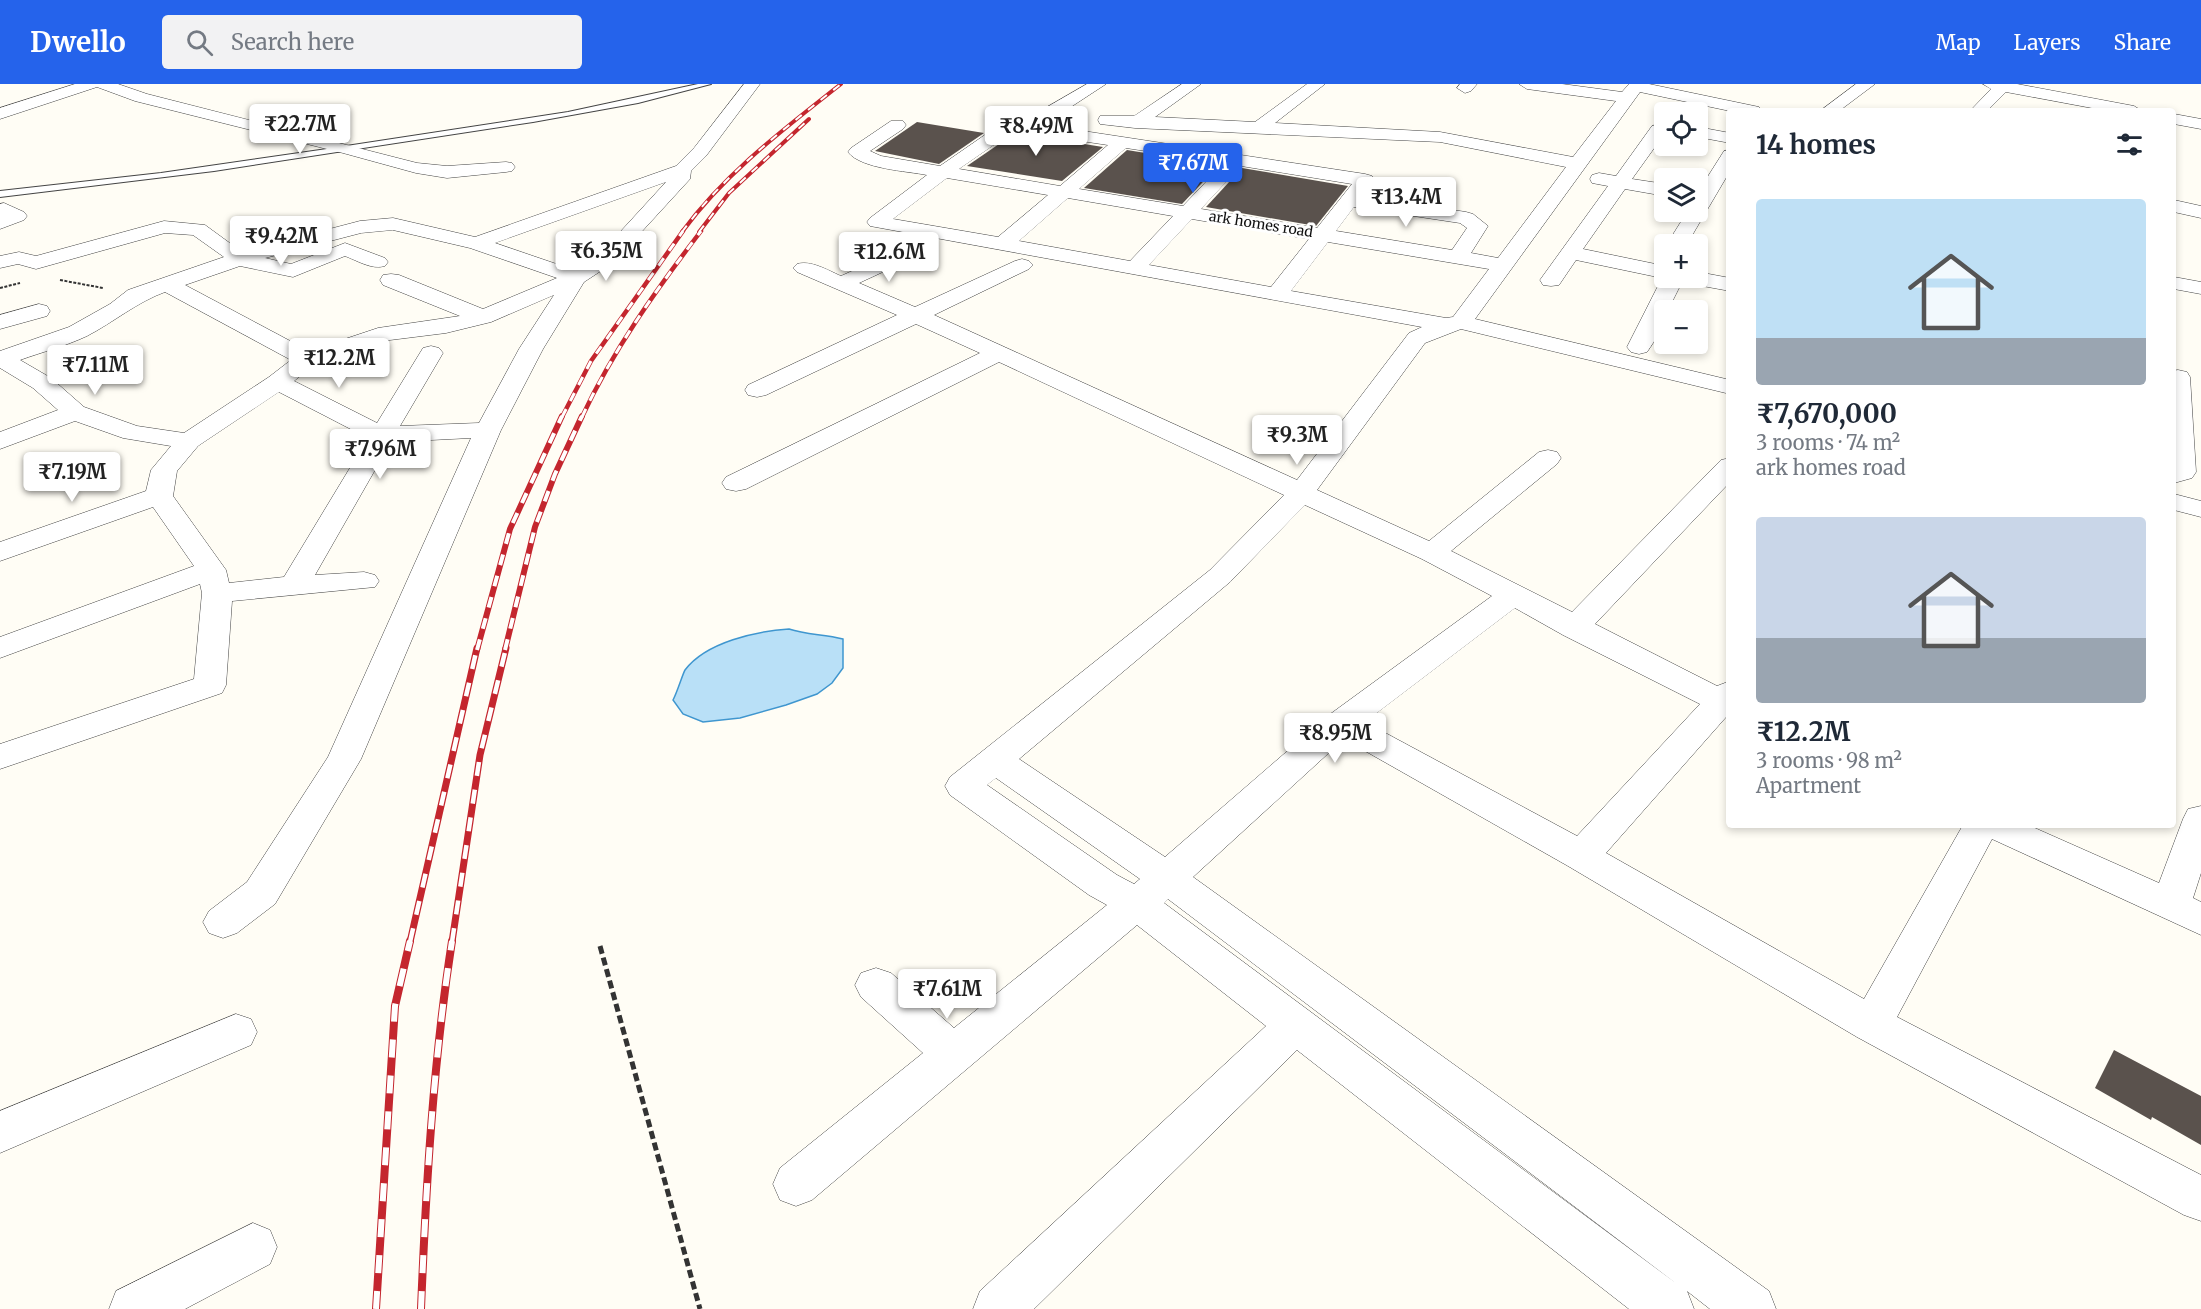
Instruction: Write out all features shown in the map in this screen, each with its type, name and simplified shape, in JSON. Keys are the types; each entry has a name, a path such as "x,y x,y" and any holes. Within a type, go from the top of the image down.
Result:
{"street":[{"path":"0,114 91,84"},
{"path":"103,84 122,87 141,98 431,170 447,172 506,167"},
{"path":"476,243 682,170 700,152 752,84"},
{"path":"1098,84 1048,114 1135,123 1440,137 1575,169 1618,182 1654,188"},
{"path":"1135,123 1193,84"},
{"path":"1259,128 1317,84"},
{"path":"1832,108 1867,84"},
{"path":"1980,108 1999,85 2106,108"},
{"path":"1529,87 1633,89 1740,108"},
{"path":"1633,89 1503,265 1453,324 1417,338 1301,493 1220,576 963,786 1103,885 1152,890 1751,1309"},
{"path":"1709,101 1724,90"},
{"path":"2176,119 2201,124"},
{"path":"1276,295 1365,180 1011,124 877,222 1276,295 1453,324 1726,386"},
{"name":"ark homes road","path":"897,125 857,152 876,161 1503,265"},
{"path":"1708,134 1726,137"},
{"path":"1551,280 1618,182 1654,135"},
{"path":"1003,244 1122,142"},
{"path":"1134,269 1237,160"},
{"path":"1708,193 1726,162"},
{"path":"0,757 210,685 214,581 159,496 164,470 189,441 278,382 307,359 378,335 446,326 483,317 576,278 606,259 683,175 682,170"},
{"path":"1349,200 1466,218 1478,226 1458,258"},
{"path":"2176,206 2200,210"},
{"path":"2176,212 2200,210"},
{"path":"1,359 78,332 118,309 136,295 239,259 360,226 393,224 476,243 576,278"},
{"path":"0,262 19,258 36,263 164,227 182,226 198,229 239,259 293,271 345,249"},
{"path":"310,240 345,249 378,262"},
{"path":"840,284 921,247"},
{"path":"1570,253 1654,270"},
{"path":"757,390 1022,266"},
{"path":"804,268 998,352 1432,553 1574,628 1726,700 1581,856"},
{"path":"223,922 261,893 344,759 488,430 531,349 576,278"},
{"path":"390,280 483,317"},
{"path":"1708,281 1726,284"},
{"path":"2176,283 2201,288"},
{"path":"166,284 307,359"},
{"path":"1639,346 1660,288"},
{"path":"0,322 39,311"},
{"path":"736,483 998,352"},
{"path":"294,585 431,353"},
{"path":"1,359 42,383 75,412 132,433 189,441"},
{"path":"1689,362 1726,371"},
{"path":"2176,474 2182,472 2184,378"},
{"path":"278,382 381,435 488,430"},
{"path":"0,441 75,412"},
{"path":"1432,553 1548,458"},
{"path":"1574,628 1726,470"},
{"path":"0,552 159,496"},
{"path":"2176,503 2201,509"},
{"path":"0,648 214,581 294,585 364,581"},
{"path":"796,1184 1152,890 1341,723 1511,596"},
{"path":"1341,723 1581,856 1872,1024 2201,1199"},
{"path":"995,760 1152,890 1296,1024 1669,1309"},
{"path":"2001,828 2186,912 2201,819"},
{"path":"1872,1024 1980,828"},
{"path":"876,985 954,1054"},
{"path":"998,1309 1296,1024"},
{"path":"0,1132 236,1032"},
{"path":"134,1309 253,1246"}],"lane":[{"path":"1,209 90,185 349,149 591,111 707,84"}],"path":[{"path":"58,279 136,295"},
{"path":"0,288 24,282"},
{"path":"600,946 700,1309"}],"water":[{"path":"789,629 843,639 843,668 832,683 817,694 740,718 703,722 683,714 673,700 685,670 706,652 748,635"}],"building":[{"path":"917,122 984,133 939,164 875,151"},
{"path":"1015,133 1103,147 1062,181 967,166"},
{"path":"1127,150 1219,165 1182,204 1084,188"},
{"path":"1242,168 1348,186 1316,226 1206,207"},
{"path":"2114,1050 2201,1096 2201,1145 2095,1088"}],"railway":[{"path":"682,232 736,171 841,84"},
{"path":"699,232 729,193 809,119"},
{"path":"562,417 591,361 683,231"},
{"path":"582,417 607,368 636,321 701,231"},
{"path":"477,650 510,529 562,416"},
{"path":"505,650 535,527 555,474 582,416"},
{"path":"410,942 477,648"},
{"path":"452,942 480,755 506,648"},
{"path":"376,1309 395,1006 410,941"},
{"path":"421,1309 431,1125 452,941"}]}
